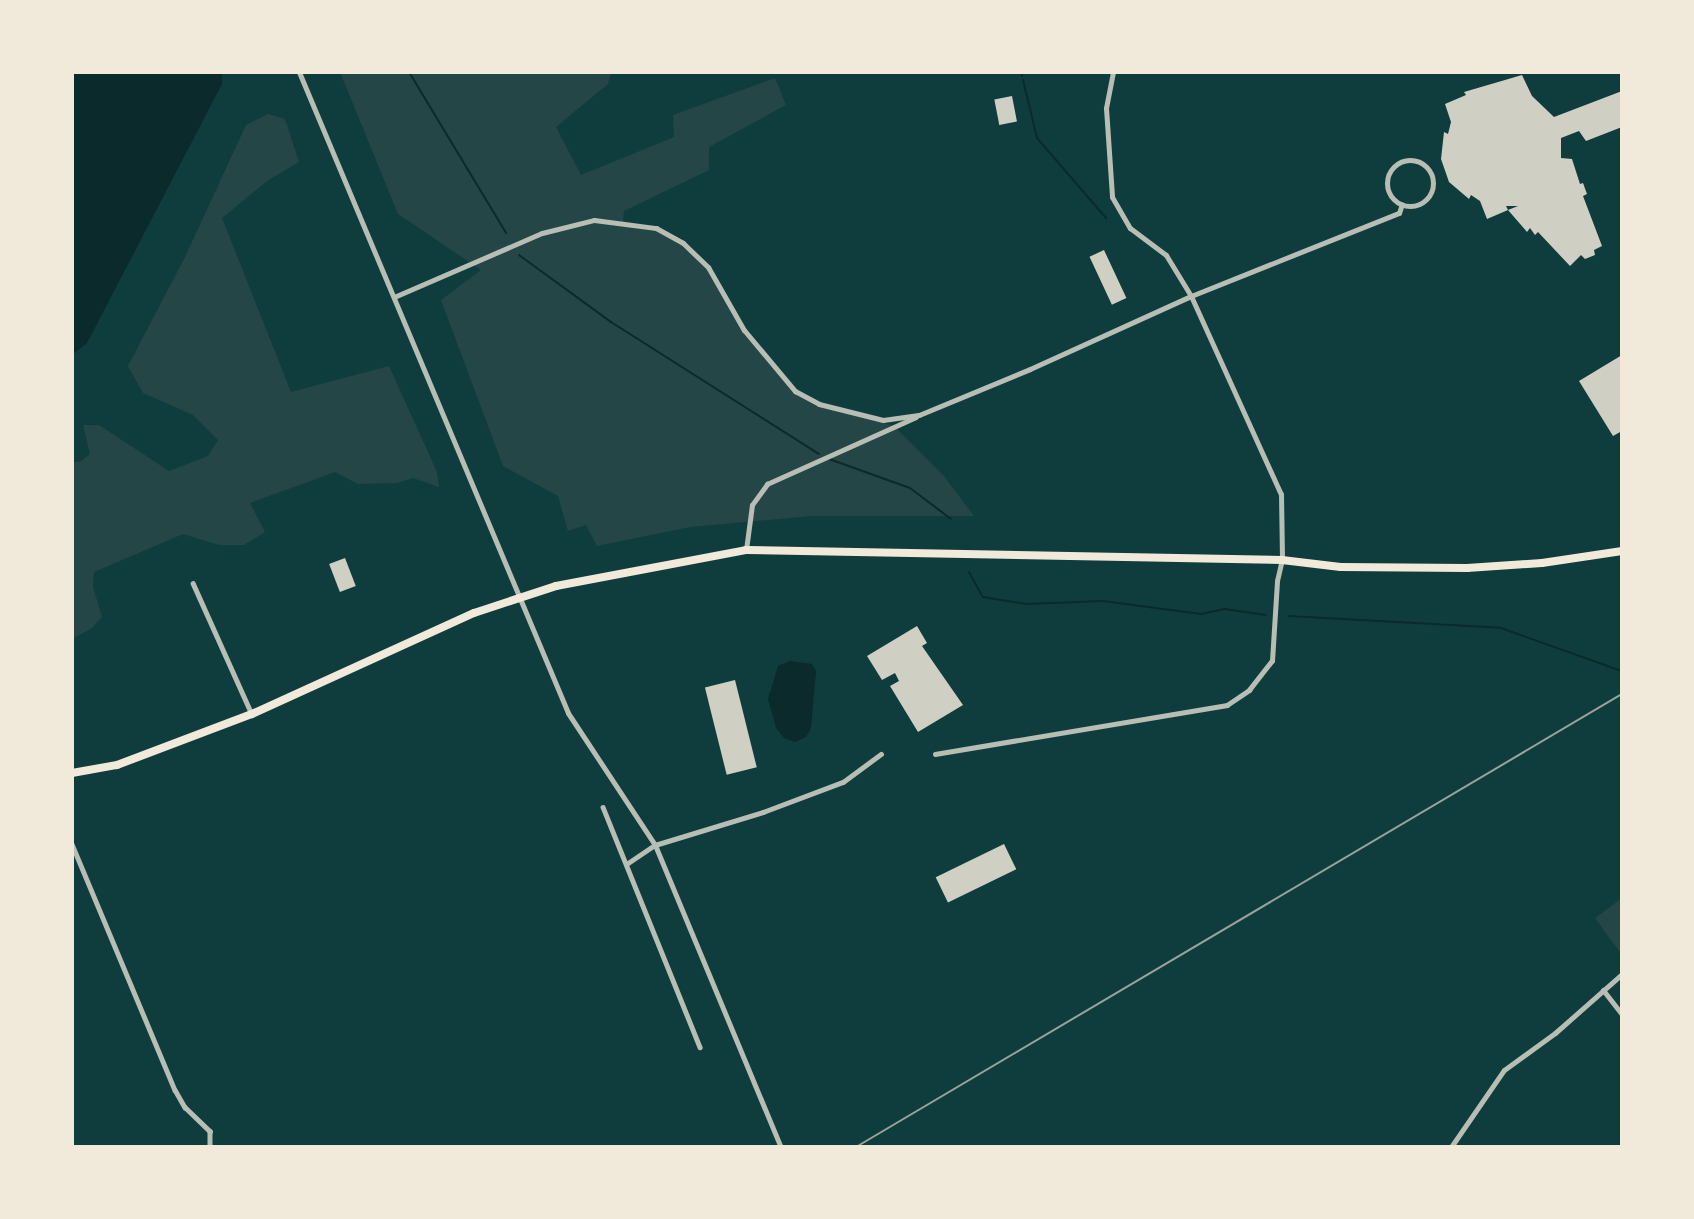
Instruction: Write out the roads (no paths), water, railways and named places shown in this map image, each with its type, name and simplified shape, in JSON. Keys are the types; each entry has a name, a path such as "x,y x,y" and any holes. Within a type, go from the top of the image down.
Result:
{"highway":[{"path":"72,773 117,765 252,714 443,625 556,586 746,550 1282,560 1341,567 1467,568 1542,563 1622,551"}],"street":[{"path":"299,72 568,713 655,845 781,1147"},
{"path":"934,754 1227,705 1263,676 1272,661 1277,581 1282,560 1281,494 1191,296 1166,255 1130,228 1112,197 1106,117 1113,72"},
{"path":"1404,161 1420,162 1430,173 1430,193 1418,204 1402,204 1388,188 1391,171 1404,161"},
{"path":"746,550 752,505 767,484 1191,296 1399,213 1402,204"},
{"path":"394,297 542,233 594,220 656,228 683,243 708,267 744,330 795,390 819,404 860,416 884,420 919,416"},
{"path":"192,584 252,714"},
{"path":"628,863 655,845 763,812 843,782 881,754"},
{"path":"603,807 628,863 700,1047"},
{"path":"72,844 174,1090 185,1107 210,1131 210,1147"},
{"path":"1451,1147 1504,1070 1622,974"},
{"path":"1603,990 1622,1014"}],"waterway":[{"path":"409,72 506,233"},
{"path":"1023,80 1037,138 1106,218"},
{"path":"519,255 611,322 819,454"},
{"path":"829,459 910,488 951,519"},
{"path":"969,572 983,597 1026,604 1103,601 1201,614 1225,609 1266,615"},
{"path":"1289,616 1501,628 1622,671"}],"railway":[{"path":"856,1147 1622,694"}]}
